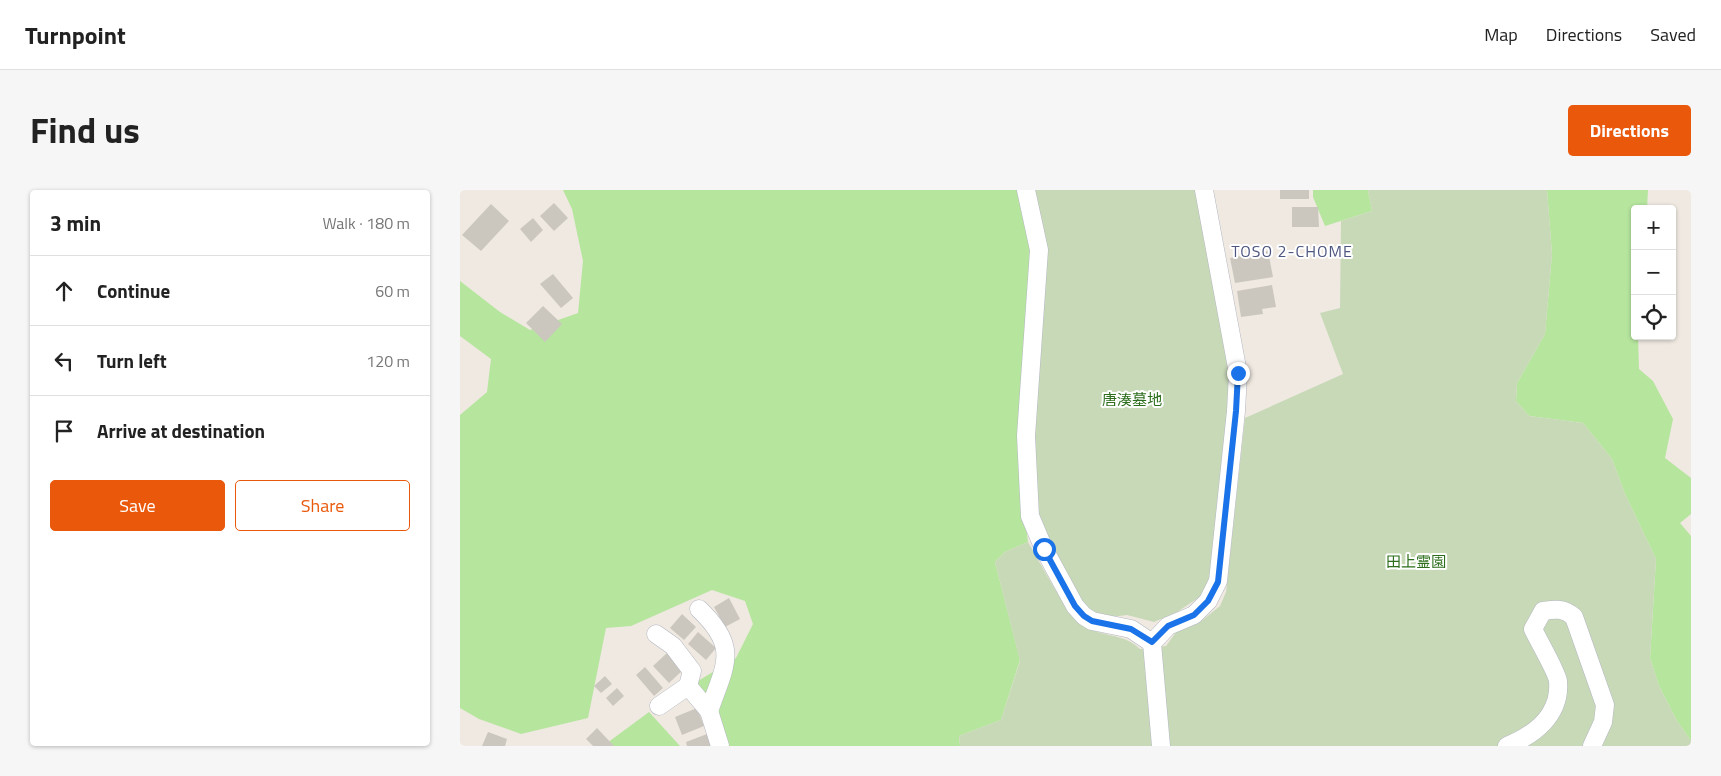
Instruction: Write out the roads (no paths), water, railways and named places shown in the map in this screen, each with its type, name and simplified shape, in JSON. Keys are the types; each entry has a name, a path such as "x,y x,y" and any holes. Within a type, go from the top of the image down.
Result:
{"street":[{"path":"1026,190 1039,250 1026,436 1030,516 1044,549 1075,606 1084,616 1092,621 1131,629 1152,642"},
{"path":"1152,642 1168,626 1194,615 1208,601 1218,582 1236,411 1238,373 1204,190"},
{"path":"700,609 721,635 727,652 709,711"},
{"path":"1507,746 1524,740 1545,724 1555,703 1558,681 1533,629 1536,620 1543,611 1558,609 1567,611 1574,617 1605,705 1603,722 1592,746"},
{"path":"656,634 673,646 692,672 688,686 659,706"},
{"path":"1152,642 1162,746"},
{"path":"688,686 709,711 720,746"}],"district":[{"name":"TOSO 2-CHOME","path":"1292,251"}],"park label":[{"name":"唐湊墓地","path":"1132,400"},
{"name":"田上霊園","path":"1416,562"}]}
